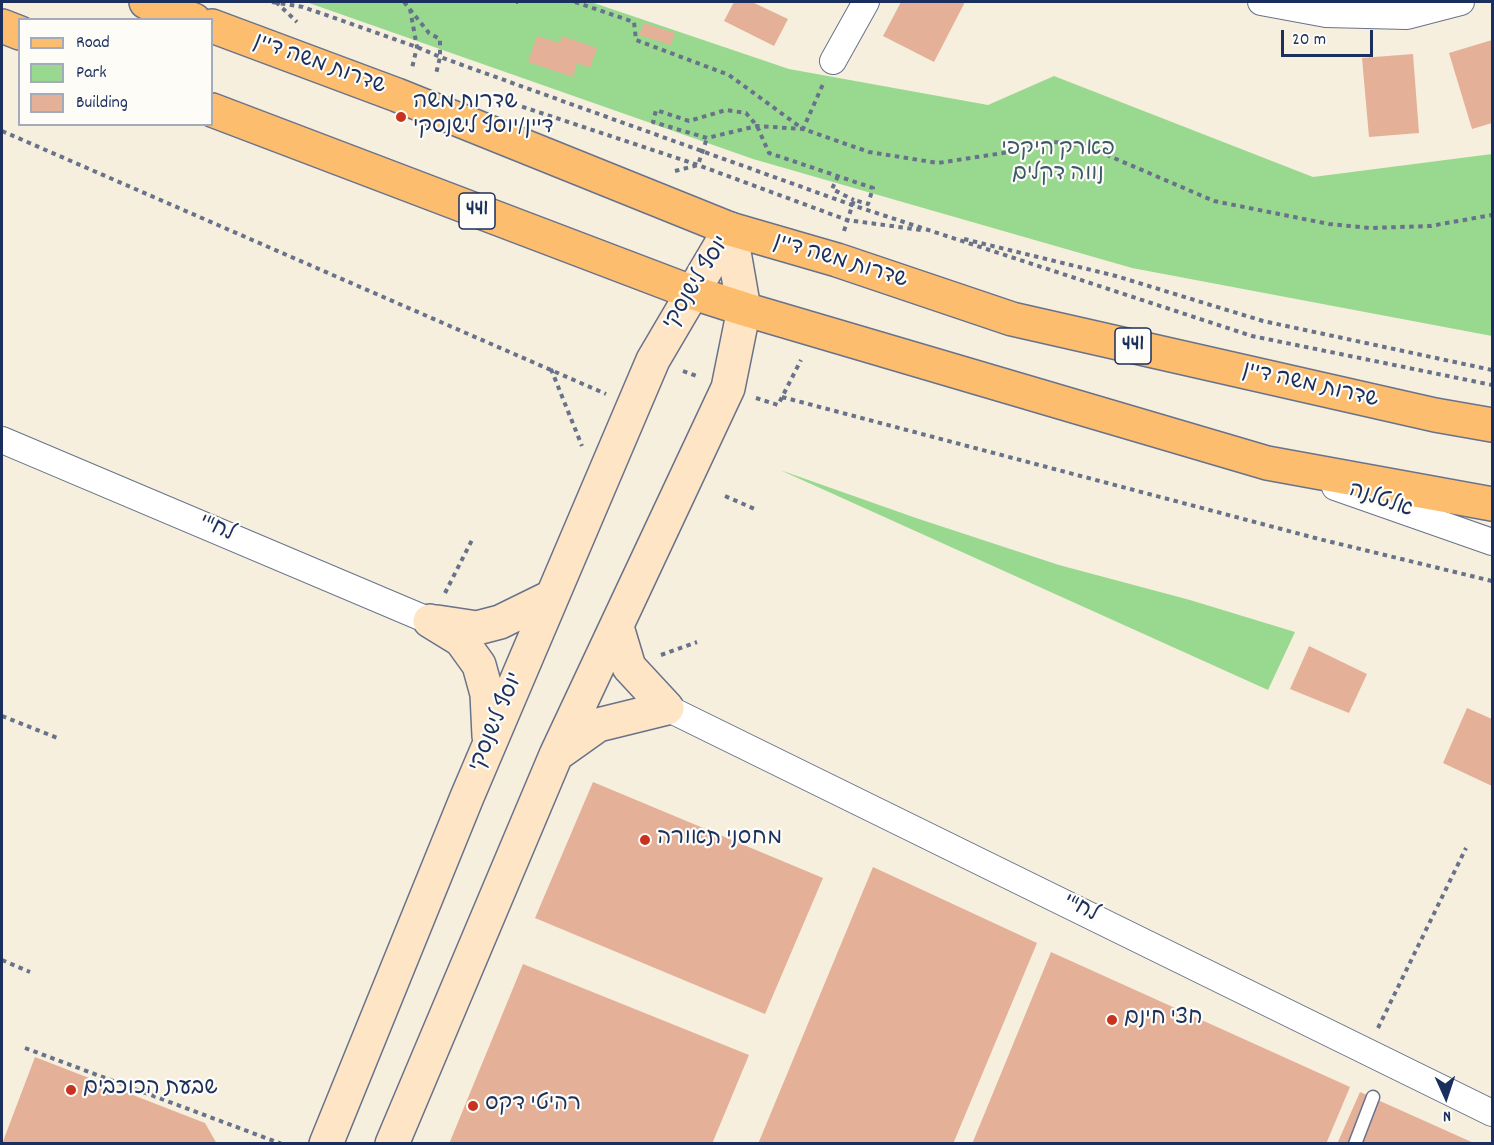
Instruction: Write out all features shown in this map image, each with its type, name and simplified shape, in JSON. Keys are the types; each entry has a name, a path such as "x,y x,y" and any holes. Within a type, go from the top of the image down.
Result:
{"main road":[{"path":"146,2 189,18"},
{"path":"2,26 18,32"},
{"name":"שדרות משה דיין","path":"213,26 397,95 730,229 837,260 1012,319 1435,415 1492,425"},
{"name":"441","path":"213,110 691,292 744,309 1267,463 1492,504"},
{"name":"יוסף לישנסקי","path":"326,1143 490,743 652,360 730,229"},
{"name":"יוסף לישנסקי","path":"392,1143 556,755 728,388 744,309 730,229"},
{"path":"430,621 477,628 500,622 551,597"},
{"path":"430,621 461,640 479,665 487,694 490,743"},
{"path":"556,755 598,724 667,708 629,667 617,627"}],"street":[{"path":"833,61 866,2"},
{"path":"1261,2 1326,14 1407,16 1461,2"},
{"name":"לח\"י","path":"2,440 430,621"},
{"name":"אלטלנה","path":"1267,463 1492,542"},
{"name":"לח\"י","path":"667,708 1492,1113"}],"lane":[{"path":"1355,1143 1373,1097"}],"path":[{"path":"272,2 303,7 852,205 1251,336 1492,385"},
{"path":"404,2 429,33 440,39 440,57 436,74"},
{"path":"574,2 634,22 636,40 729,75 803,129"},
{"path":"410,9 417,47"},
{"path":"803,129 833,61"},
{"path":"507,102 698,165 847,220 934,231 1116,276 1263,321 1492,370"},
{"path":"838,176 832,189 868,204 873,188 838,176 769,153 757,126 746,113 726,110 689,122 656,110 653,122 707,138 757,126 803,129 870,152 938,163 1054,142 1086,146 1215,201 1329,224 1370,228 1430,226 1492,216"},
{"path":"2,131 607,394"},
{"path":"847,220 854,200"},
{"path":"551,369 585,452"},
{"path":"782,397 1319,539 1492,581"},
{"path":"725,496 757,510"},
{"path":"430,621 472,540"},
{"path":"2,716 60,739"},
{"path":"1367,1052 1466,848"},
{"path":"2,962 30,972"},
{"path":"25,1048 280,1143"}],"green space":[{"name":"פארק היקפי נווה דקלים","path":"306,2 591,2 789,69 988,105 1054,76 1313,177 1492,154 1492,336 1132,268 753,159"},
{"path":"780,470 1059,565 1190,600 1295,632 1268,690"}],"building":[{"path":"734,2 752,2 788,19 774,46 724,21"},
{"path":"901,2 965,2 934,62 883,36"},
{"path":"644,23 675,33 671,45 639,35"},
{"path":"537,36 560,43 562,36 597,48 590,68 577,63 573,77 528,62"},
{"path":"1492,40 1492,123 1472,129 1449,53"},
{"path":"1413,54 1419,133 1369,137 1362,58"},
{"path":"1309,646 1367,674 1349,713 1290,689"},
{"path":"1467,708 1492,719 1492,786 1443,763"},
{"path":"593,782 823,878 765,1014 535,918"},
{"path":"873,867 1037,943 953,1144 758,1144"},
{"name":"חצי חינם","path":"1051,952 1350,1087 1326,1144 972,1144"},
{"path":"523,964 749,1055 712,1144 449,1144"},
{"name":"שבעת הכוכבים","path":"35,1057 205,1123 217,1144 2,1144"},
{"path":"1360,1092 1476,1144 1337,1144"}],"place":[{"name":"שדרות משה דיין/יוסף לישנסקי","path":"401,117"},
{"name":"מחסני תאורה","path":"645,840"},
{"name":"חצי חינם","path":"1112,1020"},
{"name":"שבעת הכוכבים","path":"71,1090"},
{"name":"רהיטי דקס","path":"473,1106"}]}
